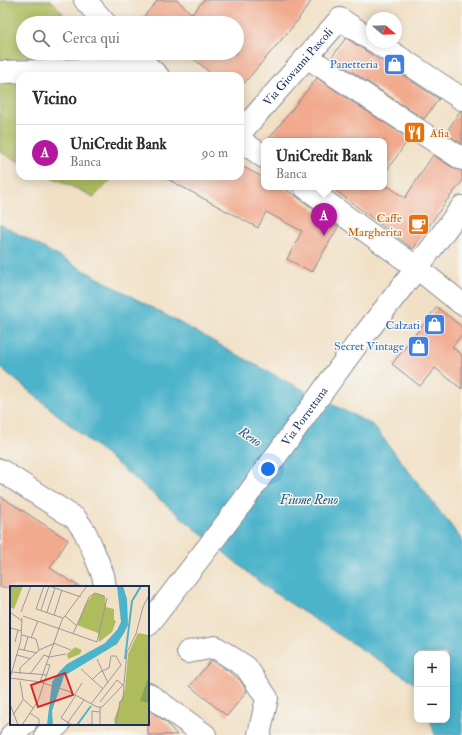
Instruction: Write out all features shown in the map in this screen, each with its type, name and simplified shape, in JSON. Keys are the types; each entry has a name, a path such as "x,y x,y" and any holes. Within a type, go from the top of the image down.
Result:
{"main road":[{"path":"86,0 99,16"},
{"name":"Via Giovanni Pascoli","path":"244,128 340,18 366,36"},
{"path":"385,48 462,99"},
{"path":"307,57 462,159"},
{"path":"0,72 120,69 146,65"},
{"path":"244,143 261,156"},
{"path":"309,190 417,268 462,304"},
{"name":"Via Porrettana","path":"149,624 241,504 357,344 417,268 462,207"},
{"path":"0,470 76,519 85,532 93,550 103,575 105,586"},
{"path":"188,652 214,647 246,667 267,698 259,735"},
{"path":"149,695 205,735"},
{"path":"12,735 24,725"},
{"path":"46,735 58,725"}],"green space":[{"path":"5,0 51,0 65,16 16,16 16,60 103,60 113,72 16,72 16,160 0,152 0,2"},
{"path":"58,180 111,180 94,197"}],"water":[{"name":"Fiume Reno","path":"0,224 280,378 373,425 462,540 462,735 435,735 431,723 450,723 450,651 414,651 414,683 268,589 0,367"}],"building":[{"path":"158,0 177,0 192,14 204,0 312,0 300,18 244,83 244,72 209,72 195,60 244,60 244,16 144,16"},
{"path":"346,38 439,99 424,119 331,58"},
{"path":"317,78 409,139 387,170 387,138 269,138"},
{"path":"460,111 462,111 462,144 446,133"},
{"path":"433,155 455,169 462,171 462,182 444,204 413,249 335,190 387,190 387,187 389,187 405,198"},
{"path":"244,167 261,176 261,190 285,190 296,196 338,227 312,272 287,259 302,231 266,212 258,228 169,180 244,180"},
{"path":"437,307 462,327 462,334 452,347 462,355 462,389 435,368 420,386 392,364"},
{"path":"0,496 68,540 50,568 78,586 0,587"},
{"path":"211,660 240,680 247,691 227,716 190,686"},
{"path":"149,710 166,722 177,735 148,735"}],"place":[{"name":"Panetteria","path":"394,64"},
{"name":"Afia","path":"414,133"},
{"name":"Caffe Margherita","path":"418,225"},
{"name":"UniCredit Bank","path":"324,236"},
{"name":"Calzati","path":"435,325"},
{"name":"Secret Vintage","path":"419,346"}],"water label":[{"name":"Reno","path":"250,437"}]}
